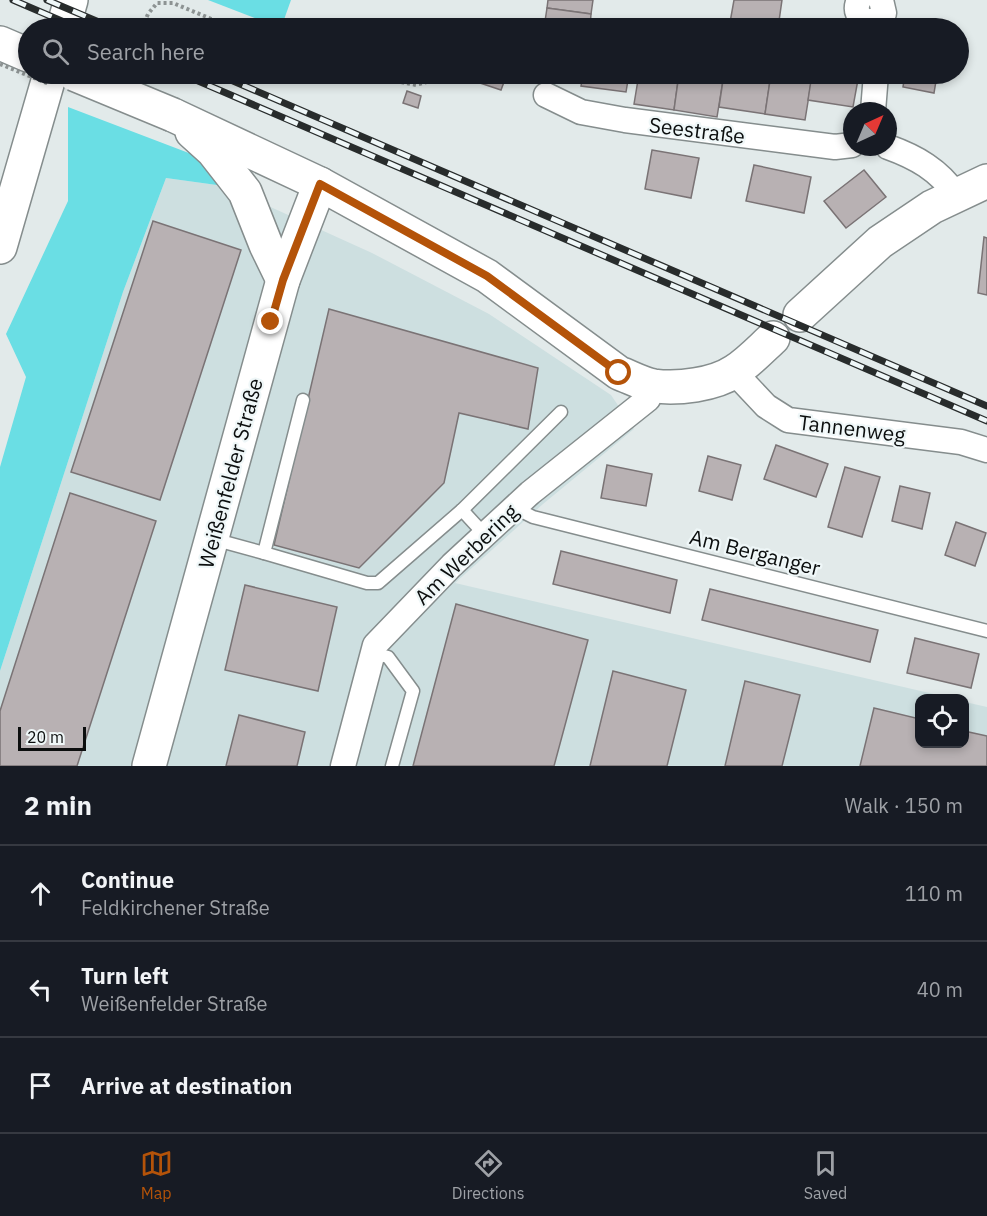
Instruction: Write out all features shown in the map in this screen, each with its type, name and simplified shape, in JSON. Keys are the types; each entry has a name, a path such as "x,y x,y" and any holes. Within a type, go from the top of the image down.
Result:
{"main road":[{"path":"66,18 71,0"},
{"path":"0,43 18,50"},
{"path":"0,248 47,84"},
{"path":"98,84 173,115 320,184 487,276 619,373 654,386 688,386 714,381 734,372 773,338"},
{"path":"173,115 213,151 245,192 283,280"},
{"path":"800,315 880,242 932,207 987,181"},
{"name":"Weißenfelder Straße","path":"149,766 283,280 320,184"}],"street":[{"path":"874,102 875,84"},
{"name":"Seestraße","path":"546,95 581,112 625,120 835,147 843,146"},
{"path":"897,151 924,163 945,178 956,195"},
{"name":"Tannenweg","path":"734,372 766,406 788,420 961,442 987,450"},
{"name":"Am Werbering","path":"343,766 375,645 485,535 648,399 654,386"}],"lane":[{"path":"264,553 303,400"},
{"path":"212,538 367,583 378,584 462,510 561,412"},
{"name":"Am Berganger","path":"515,508 533,517 987,631"},
{"path":"462,510 485,535"},
{"path":"373,653 388,657 413,691 392,766"}],"path":[{"path":"146,18 157,3 173,3 209,18"}],"shaded area":[{"path":"208,0 291,0 285,18 255,18"},
{"path":"68,107 194,155 224,186 166,178 123,292 0,671 0,467 26,377 6,334 68,201"},
{"path":"166,178 224,186 372,253 489,314 611,395 634,429 543,504 455,583 934,694 915,694 915,748 969,748 969,703 987,707 987,766 0,766 0,671 123,292"}],"building":[{"path":"548,0 593,0 591,14 547,8"},
{"path":"734,0 782,0 779,18 731,18"},
{"path":"547,8 591,14 591,18 546,18"},
{"path":"483,84 503,84 501,90"},
{"path":"581,84 627,84 626,92 581,86"},
{"path":"637,84 678,84 674,110 634,104"},
{"path":"678,84 722,84 717,117 674,110"},
{"path":"722,84 770,84 765,114 719,107"},
{"path":"770,84 811,84 805,120 765,114"},
{"path":"810,84 857,84 854,102 843,102 843,105 808,100"},
{"path":"903,84 936,84 934,93 903,87"},
{"path":"407,91 421,96 418,108 403,103"},
{"path":"652,150 699,158 691,198 645,189"},
{"path":"754,165 811,177 804,213 746,201"},
{"path":"864,170 886,197 846,228 824,201"},
{"path":"153,221 241,250 160,500 71,472"},
{"path":"984,237 987,238 987,295 978,293"},
{"path":"329,309 538,368 528,429 459,413 444,483 359,568 274,545"},
{"path":"776,445 828,464 816,497 764,479"},
{"path":"708,456 741,465 732,500 699,491"},
{"path":"607,465 652,474 646,506 601,498"},
{"path":"845,467 880,477 862,537 828,527"},
{"path":"900,486 930,493 922,529 892,521"},
{"path":"70,493 156,521 77,766 0,766 0,711"},
{"path":"956,522 986,533 975,566 945,555"},
{"path":"561,551 677,580 670,613 553,584"},
{"path":"245,585 337,607 318,691 225,670"},
{"path":"710,589 878,630 870,662 702,620"},
{"path":"456,604 588,640 554,766 413,766"},
{"path":"915,638 979,654 971,688 907,673"},
{"path":"613,671 686,690 667,766 590,766"},
{"path":"745,681 800,695 782,766 725,766"},
{"path":"874,708 915,718 915,748 969,748 969,732 987,736 987,766 860,766"},
{"path":"239,715 305,732 297,766 226,766"}],"railway":[{"path":"13,0 55,18"},
{"path":"47,0 89,18"},
{"path":"205,84 987,421"},
{"path":"240,84 987,406"}],"route":[{"path":"271,322 283,280 320,184 487,276 619,373"}]}
